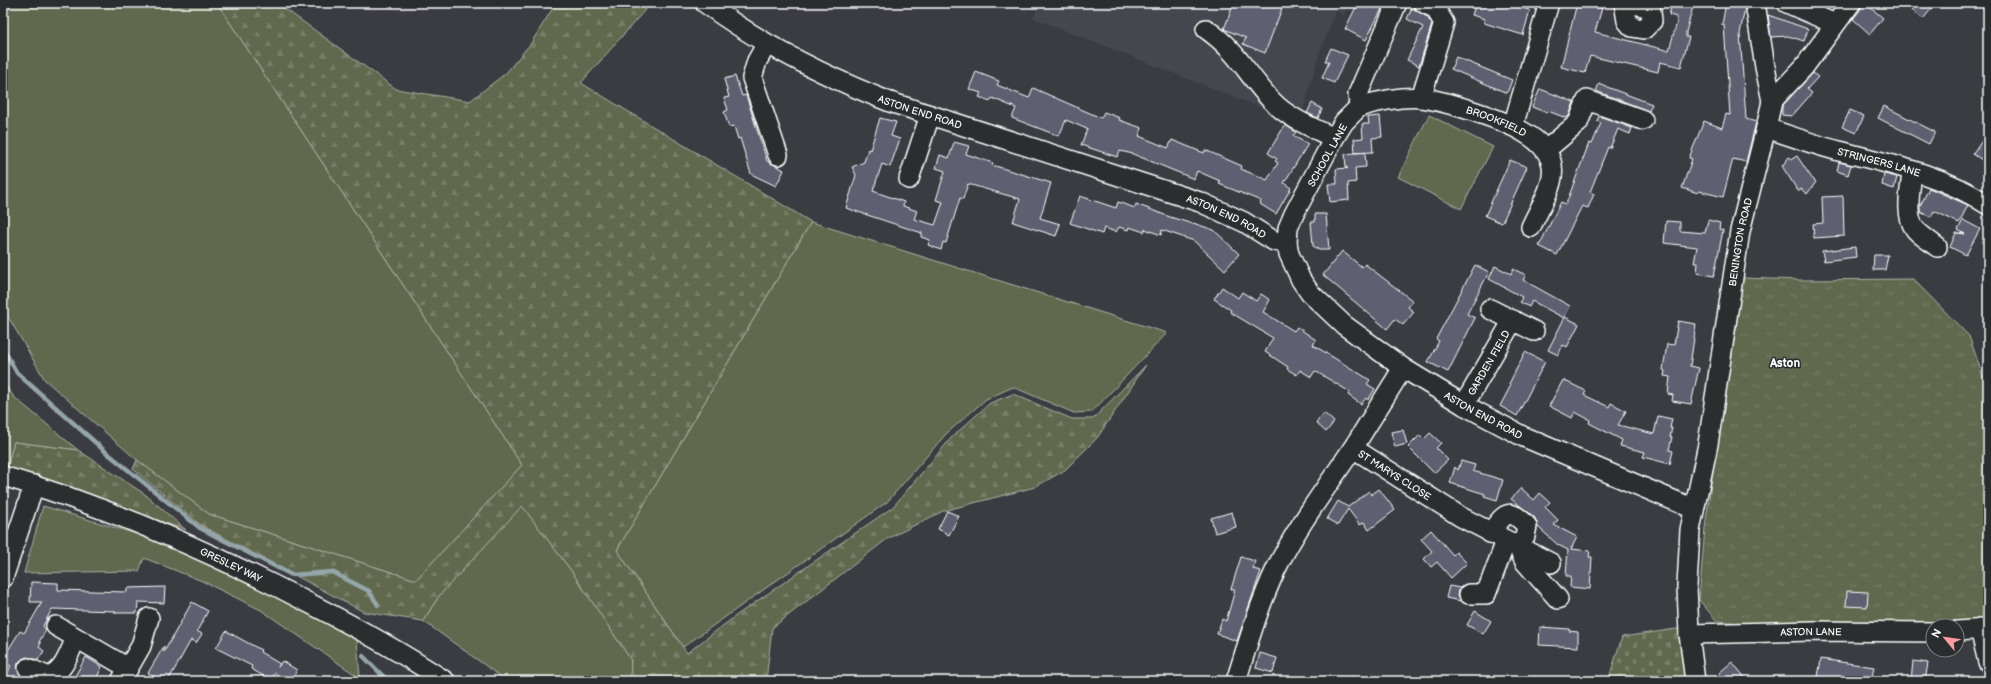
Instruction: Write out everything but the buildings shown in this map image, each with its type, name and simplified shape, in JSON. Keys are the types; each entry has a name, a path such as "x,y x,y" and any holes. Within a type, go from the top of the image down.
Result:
{"street":[{"name":"ASTON END ROAD","path":"705,3 766,45 844,84 890,102 1200,202 1244,222 1274,241 1287,243 1289,254 1301,280 1310,293 1344,325 1403,368 1464,405 1524,438 1694,509"},
{"path":"1359,107 1358,94 1397,3"},
{"path":"1421,98 1444,23 1435,8 1424,3"},
{"path":"1513,126 1549,3"},
{"path":"1624,3 1627,21 1632,27 1644,29 1652,21 1651,10 1647,7 1630,3"},
{"path":"1755,3 1764,68 1772,101"},
{"path":"1787,3 1835,24"},
{"path":"1772,101 1804,68 1851,3"},
{"path":"1206,29 1222,40 1236,55 1271,101 1290,116 1334,138"},
{"path":"766,45 757,61 752,78 778,155"},
{"name":"BROOKFIELD","path":"1359,107 1393,98 1421,98 1440,102 1513,126 1532,138 1546,150"},
{"path":"1531,227 1553,176 1551,162 1546,150 1578,123 1587,100 1643,120"},
{"name":"BENINGTON ROAD","path":"1695,681 1689,634 1687,586 1690,530 1708,444 1740,231 1772,101"},
{"name":"SCHOOL LANE","path":"1287,243 1287,234 1294,214 1334,138 1344,122 1359,107"},
{"path":"909,179 930,115"},
{"name":"STRINGERS LANE","path":"1766,128 1838,151 1912,171 1961,188 1988,205"},
{"path":"1912,171 1909,213 1912,223 1916,230 1937,247"},
{"name":"GARDEN FIELD","path":"1490,309 1534,331"},
{"name":"GARDEN FIELD","path":"1464,405 1513,320"},
{"name":"ST MARYS CLOSE","path":"1403,368 1353,448 1437,503 1551,563"},
{"path":"1236,681 1263,599 1277,568 1303,523 1353,448"},
{"name":"GRESLEY WAY","path":"4,476 34,485 186,542 266,580 352,626 446,681"},
{"path":"3,578 34,485"},
{"path":"1469,594 1486,594 1505,540 1558,599"},
{"path":"56,626 76,638 124,675 141,646 148,618"},
{"path":"1965,630 1984,629 1988,662"},
{"name":"ASTON LANE","path":"1689,634 1812,631 1925,632"},
{"path":"28,668 49,677 57,674 64,665 76,638"}],"shaded area":[{"path":"1040,3 1349,3 1344,15 1336,11 1319,54 1303,111 1329,125 1282,116 1033,18"},
{"path":"1760,3 1844,3 1825,30 1788,23 1766,25"}],"green space":[{"path":"3,3 217,3 522,465 416,580 209,514 137,460 45,380 3,308"},
{"path":"217,3 277,3 396,89 470,101 506,73 531,43 556,3 651,3 581,83 811,222 617,550 687,653 737,615 893,507 952,437 990,403 1013,394 1072,419 1093,419 1146,365 1097,438 1065,470 1035,487 943,511 887,539 772,628 766,681 630,681 631,660 570,569 522,506 439,596 423,621 364,612 202,526 133,469 137,460 209,514 416,580 522,465"},
{"path":"1429,115 1493,147 1461,209 1398,177"},
{"path":"811,222 1167,333 1092,412 1074,413 1013,387 986,399 946,434 887,502 683,647 617,550"},
{"path":"1743,278 1800,280 1913,279 1969,336 1988,391 1988,569 1982,623 1965,625 1965,618 1925,618 1925,627 1812,629 1717,621 1699,600 1705,527"},
{"path":"3,382 14,397 78,450 14,442 7,468 3,467"},
{"path":"14,442 78,450 146,495 186,530 7,468"},
{"path":"522,505 570,569 631,660 630,681 507,681 423,621 439,596"},
{"path":"43,506 150,538 264,589 357,640 360,678 261,610 202,581 144,558 139,571 24,573"},
{"path":"1683,628 1685,681 1608,681 1622,637"}],"waterway":[{"path":"3,348 17,373 106,452 200,528 292,575 332,572 369,591 378,605"},
{"path":"363,656 388,681"}],"district":[{"name":"Aston","path":"1785,363"}]}
